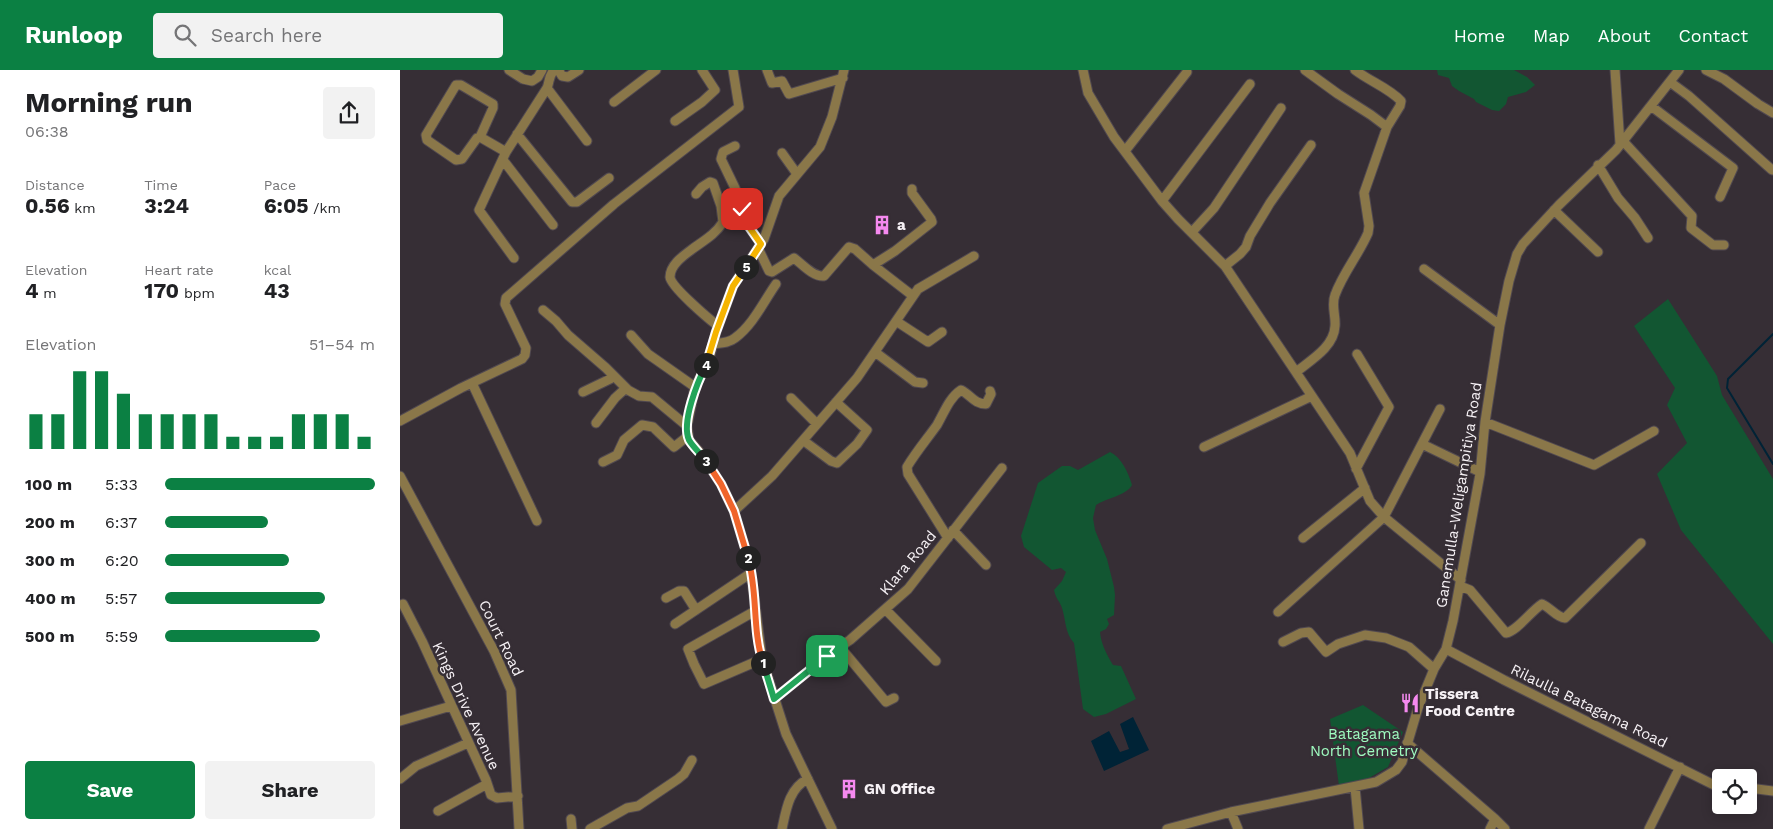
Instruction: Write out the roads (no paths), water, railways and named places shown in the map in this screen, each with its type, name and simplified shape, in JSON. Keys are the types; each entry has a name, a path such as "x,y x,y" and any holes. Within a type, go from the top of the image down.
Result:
{"street":[{"path":"509,70 523,79 532,82 542,70"},
{"path":"514,258 479,210 504,156 547,88 550,74 554,70 568,78 579,70"},
{"path":"614,102 656,70"},
{"path":"675,121 715,90 702,70"},
{"path":"400,420 525,355 526,348 505,304 506,298 614,204 739,107 733,70"},
{"path":"767,70 772,83 782,81 789,94 844,74"},
{"path":"1083,70 1088,93 1114,137 1162,201 1225,266 1350,453 1370,501 1384,517 1470,590 1506,633 1512,632 1542,604 1550,607 1560,618 1565,618 1642,543"},
{"path":"1305,70 1338,94 1371,114 1387,127"},
{"path":"1296,372 1323,350 1334,333 1336,325 1334,298 1350,264 1368,233 1369,226 1364,193 1387,127 1401,101 1355,70"},
{"path":"1615,70 1622,143 1692,216 1691,228 1713,245 1724,245"},
{"name":"Ganemulla-Weligampitiya Road","path":"1167,829 1231,812 1376,782 1396,770 1402,762 1418,708 1434,669 1446,648 1461,583 1480,472 1485,422 1500,326 1509,281 1517,254 1523,244 1554,210 1622,143 1679,70"},
{"path":"1706,70 1724,79 1773,113"},
{"path":"1125,151 1188,72"},
{"path":"832,829 786,734 774,699 762,659 751,573 734,511 721,484 702,455 689,440 687,426 695,387 708,363 718,326 733,286 759,246 779,196 820,147 832,117 844,74"},
{"path":"1670,82 1689,96 1772,170"},
{"path":"1162,201 1250,84"},
{"path":"456,85 460,85 493,104 480,137 477,138 462,159 456,160 427,140 428,131 456,85"},
{"path":"547,88 587,141"},
{"path":"1651,106 1733,168 1720,196"},
{"path":"1192,232 1214,208 1281,108"},
{"path":"517,134 572,202 576,202 609,178"},
{"path":"480,137 504,156 553,225"},
{"path":"1225,266 1246,247 1250,236 1270,204 1311,145"},
{"path":"735,146 723,152 721,159 735,188 747,224 759,246 769,271 772,272 794,258 814,274 820,277 824,276 849,247 913,296"},
{"path":"782,152 797,174"},
{"path":"1598,165 1618,198 1635,218 1648,238"},
{"path":"696,194 702,187 710,182 713,183 721,206 723,222 709,238 678,260 670,277 678,290 718,326"},
{"path":"872,265 895,251 932,222 912,193 912,189"},
{"path":"1554,210 1598,252"},
{"path":"734,511 772,476 857,378 918,289 974,256"},
{"path":"1424,270 1500,326"},
{"path":"713,344 723,343 735,338 745,329 776,284"},
{"path":"543,310 626,388 639,396 652,397 687,426"},
{"path":"896,321 928,342 942,332"},
{"path":"631,335 648,354 695,387"},
{"path":"875,352 915,382 923,383"},
{"path":"1356,469 1389,407 1357,354"},
{"path":"583,392 614,376"},
{"path":"472,383 537,521"},
{"path":"596,423 615,398 626,388"},
{"path":"948,538 908,474 907,467 938,424 951,398 957,392 961,390 974,402 986,404 991,394 990,391"},
{"path":"1204,447 1312,396"},
{"path":"791,398 817,424"},
{"path":"804,441 831,461 837,463 857,444 867,430 836,402"},
{"path":"1278,612 1384,517 1440,409"},
{"path":"1485,422 1594,465 1654,431"},
{"path":"603,462 617,455 624,440 642,425 653,427 674,447 688,436"},
{"path":"1422,444 1480,472"},
{"name":"Klara Road","path":"774,699 886,610 908,589 1002,468"},
{"name":"Court Road","path":"400,476 494,651 511,690 519,829"},
{"path":"1303,538 1364,488"},
{"path":"954,530 986,565"},
{"path":"675,624 751,573"},
{"path":"666,598 679,591 684,591 696,610"},
{"name":"Kings Drive Avenue","path":"401,603 422,641 491,795 498,798 518,796"},
{"path":"886,610 936,661"},
{"path":"755,611 688,649 704,684 762,659"},
{"path":"1283,642 1301,632 1309,632 1326,652 1338,644 1365,635 1386,638 1409,647 1434,669"},
{"path":"840,646 886,702 894,698"},
{"name":"Rilaulla Batagama Road","path":"1446,648 1504,680 1712,784"},
{"path":"400,721 451,706"},
{"path":"400,779 416,766 468,743"},
{"path":"1407,743 1505,829"},
{"path":"590,829 627,808 638,806 678,779 684,774 692,760"},
{"path":"1649,829 1680,767"},
{"path":"782,829 788,802 793,792 808,779"},
{"path":"438,811 487,784"},
{"path":"1355,787 1359,829"},
{"path":"1757,789 1773,791"},
{"path":"1231,812 1238,829"},
{"path":"571,819 572,829"},
{"path":"1490,829 1495,819"}],"water":[{"path":"1133,717 1149,750 1104,771 1091,741 1109,731 1120,752 1129,749 1120,724"}],"waterway":[{"path":"1773,334 1728,379 1727,388 1773,464"}],"place":[{"name":"a","path":"882,225"},
{"name":"Tissera Food Centre","path":"1410,703"},
{"name":"GN Office","path":"849,789"}],"park label":[{"name":"Batagama North Cemetry","path":"1364,742"}]}
